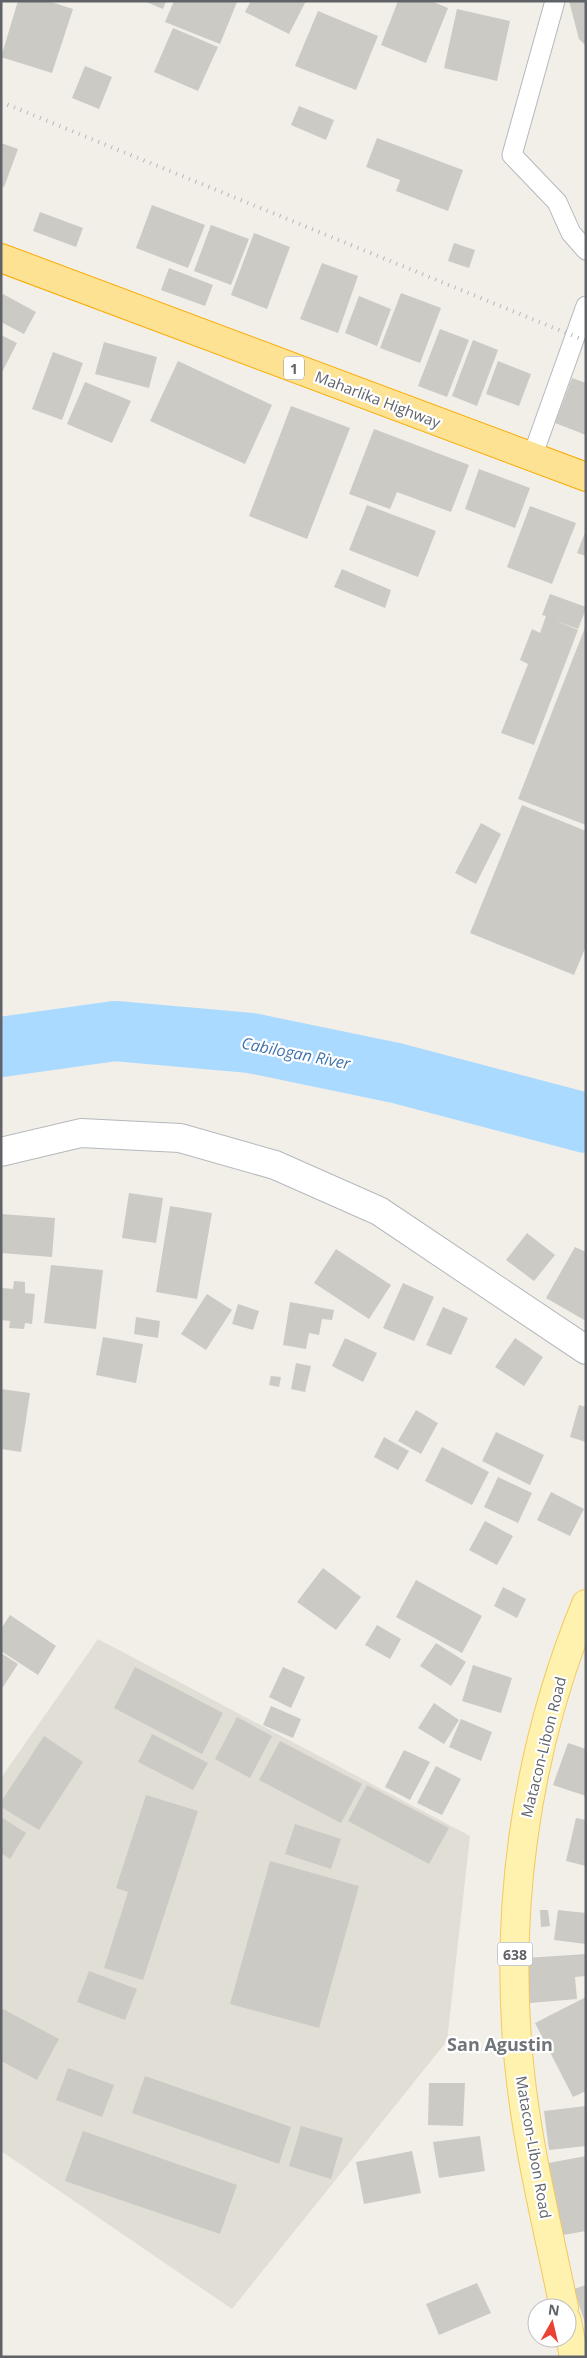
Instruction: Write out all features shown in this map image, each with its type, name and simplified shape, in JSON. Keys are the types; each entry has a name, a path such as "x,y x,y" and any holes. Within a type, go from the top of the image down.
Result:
{"highway":[{"name":"Maharlika Highway","path":"1,258 586,478"}],"main road":[{"name":"Matacon-Libon Road","path":"562,2298 529,2135 521,2081 516,2020 518,1867 531,1787 563,1669 586,1604"}],"street":[{"path":"1,1152 81,1133 180,1138 275,1164 378,1211 586,1350"}],"lane":[{"path":"555,1 512,155 557,202 571,233 586,250"},
{"path":"532,457 586,306"}],"shaded area":[{"path":"98,1639 470,1836 447,2041 232,2309 1,2151 1,1778"}],"building":[{"path":"18,1 48,1 73,9 52,73 1,57"},
{"path":"144,1 166,1 163,9"},
{"path":"174,1 237,2 220,44 165,22"},
{"path":"251,1 306,1 289,34 245,12"},
{"path":"398,1 431,1 448,8 426,63 381,45"},
{"path":"569,1 586,1 586,46 579,39"},
{"path":"457,9 510,21 497,81 444,68"},
{"path":"318,11 378,36 356,90 295,66"},
{"path":"173,28 218,47 198,91 154,72"},
{"path":"85,66 112,77 99,109 72,98"},
{"path":"299,106 334,120 326,140 291,125"},
{"path":"377,138 463,170 448,211 396,191 400,180 366,167"},
{"path":"1,143 18,149 4,187 1,186"},
{"path":"152,205 205,225 188,268 136,248"},
{"path":"40,212 83,228 76,247 33,231"},
{"path":"211,225 249,239 231,285 194,271"},
{"path":"254,233 290,247 267,309 231,295"},
{"path":"454,243 475,250 469,268 448,261"},
{"path":"322,263 358,276 338,333 300,319"},
{"path":"169,268 213,285 205,306 161,290"},
{"path":"401,293 441,308 420,363 380,348"},
{"path":"3,294 36,312 24,334 1,322 1,298"},
{"path":"359,296 391,309 377,346 345,333"},
{"path":"440,329 469,340 447,397 418,386"},
{"path":"1,335 17,343 1,374"},
{"path":"473,340 498,350 477,406 452,396"},
{"path":"104,342 157,357 149,388 95,374"},
{"path":"53,352 83,363 62,420 32,409"},
{"path":"178,361 272,405 245,464 150,421"},
{"path":"498,361 531,374 519,406 486,394"},
{"path":"572,378 586,383 586,435 555,423"},
{"path":"85,382 131,401 112,443 67,424"},
{"path":"291,406 350,428 307,539 249,516"},
{"path":"374,429 469,465 451,512 397,492 390,509 349,494"},
{"path":"479,469 530,488 515,528 465,509"},
{"path":"367,505 436,531 418,577 349,550"},
{"path":"530,506 576,523 552,584 507,567"},
{"path":"586,530 586,556 577,553"},
{"path":"342,569 391,590 385,608 334,587"},
{"path":"550,594 586,607 586,609 578,629 554,620 578,630 534,745 501,733 528,664 520,660 532,629 540,633 546,616 542,615"},
{"path":"586,625 586,825 518,799"},
{"path":"522,805 586,831 586,946 574,975 470,933"},
{"path":"481,823 501,834 476,884 455,873"},
{"path":"129,1193 163,1198 156,1243 122,1238"},
{"path":"170,1206 212,1213 197,1299 156,1292"},
{"path":"1,1214 55,1218 52,1257 1,1253"},
{"path":"527,1233 555,1255 534,1281 506,1260"},
{"path":"575,1247 586,1252 586,1321 546,1298"},
{"path":"336,1249 391,1285 369,1319 314,1283"},
{"path":"51,1265 103,1270 96,1329 44,1323"},
{"path":"14,1281 25,1282 25,1293 35,1294 32,1324 25,1323 24,1329 9,1328 10,1321 1,1320 2,1288 13,1289"},
{"path":"403,1283 434,1297 414,1341 383,1328"},
{"path":"207,1294 232,1310 206,1350 181,1334"},
{"path":"290,1302 334,1310 332,1320 322,1319 319,1335 309,1333 306,1349 283,1345"},
{"path":"238,1304 259,1311 253,1330 232,1324"},
{"path":"443,1307 468,1318 451,1355 426,1345"},
{"path":"136,1317 160,1321 158,1338 134,1334"},
{"path":"103,1337 143,1344 136,1383 96,1375"},
{"path":"345,1338 377,1353 363,1382 332,1366"},
{"path":"515,1338 543,1357 524,1386 495,1367"},
{"path":"296,1363 311,1366 305,1392 291,1389"},
{"path":"271,1376 281,1377 279,1387 269,1385"},
{"path":"1,1389 30,1393 21,1452 1,1449"},
{"path":"579,1405 586,1407 586,1442 570,1437"},
{"path":"416,1410 438,1423 421,1454 398,1441"},
{"path":"496,1432 544,1455 530,1485 482,1461"},
{"path":"384,1437 409,1451 398,1470 374,1457"},
{"path":"442,1447 489,1472 472,1505 425,1481"},
{"path":"498,1477 532,1493 518,1523 484,1507"},
{"path":"551,1492 584,1509 570,1536 537,1520"},
{"path":"485,1521 513,1536 497,1565 469,1550"},
{"path":"323,1568 361,1597 336,1630 297,1602"},
{"path":"416,1580 482,1616 462,1653 396,1617"},
{"path":"503,1587 526,1599 517,1618 494,1606"},
{"path":"10,1615 56,1646 38,1675 1,1651 1,1629"},
{"path":"377,1625 401,1639 390,1659 365,1645"},
{"path":"436,1643 466,1662 451,1686 420,1666"},
{"path":"1,1653 18,1664 1,1690"},
{"path":"473,1665 512,1678 501,1713 462,1701"},
{"path":"135,1667 223,1713 202,1754 114,1708"},
{"path":"283,1667 305,1677 291,1708 269,1697"},
{"path":"434,1703 459,1720 444,1744 418,1728"},
{"path":"271,1706 301,1719 293,1738 263,1725"},
{"path":"237,1717 272,1736 250,1778 215,1759"},
{"path":"461,1719 492,1732 481,1761 449,1747"},
{"path":"152,1734 208,1763 193,1790 138,1762"},
{"path":"44,1736 83,1762 39,1830 1,1807 1,1802"},
{"path":"280,1741 362,1784 341,1823 259,1780"},
{"path":"568,1743 586,1749 586,1796 553,1785"},
{"path":"404,1750 430,1762 410,1800 385,1787"},
{"path":"436,1766 461,1779 442,1815 417,1803"},
{"path":"367,1785 449,1828 429,1864 348,1821"},
{"path":"146,1795 198,1811 143,1980 104,1968 128,1892 116,1888"},
{"path":"1,1817 26,1833 10,1859 1,1853"},
{"path":"576,1818 586,1820 586,1866 566,1861"},
{"path":"295,1824 341,1839 331,1869 285,1854"},
{"path":"270,1861 359,1886 319,2028 230,2004"},
{"path":"540,1910 548,1910 550,1926 541,1927"},
{"path":"558,1910 586,1913 586,1944 554,1940"},
{"path":"586,1954 586,1976 575,1977 577,1999 530,2003 526,1958"},
{"path":"89,1971 137,1989 125,2020 77,2002"},
{"path":"586,1997 586,2091 573,2097 535,2023"},
{"path":"1,2008 59,2039 37,2080 1,2061"},
{"path":"68,2068 114,2085 102,2117 56,2100"},
{"path":"145,2076 291,2127 279,2164 132,2113"},
{"path":"429,2083 465,2083 463,2126 428,2125"},
{"path":"586,2106 586,2146 549,2150 544,2111"},
{"path":"301,2126 343,2138 331,2179 289,2166"},
{"path":"83,2131 237,2185 220,2234 65,2181"},
{"path":"480,2136 485,2171 439,2178 433,2142"},
{"path":"412,2151 421,2193 364,2204 356,2162"},
{"path":"586,2156 586,2231 557,2236 543,2164"},
{"path":"477,2283 491,2313 439,2335 426,2304"},
{"path":"586,2285 585,2323 577,2298 574,2289"}],"waterway":[{"name":"Cabilogan River","path":"1,1047 115,1031 251,1043 396,1073 586,1123"}],"railway":[{"path":"1,102 586,341"}],"district":[{"name":"San Agustin","path":"500,2044"}]}
